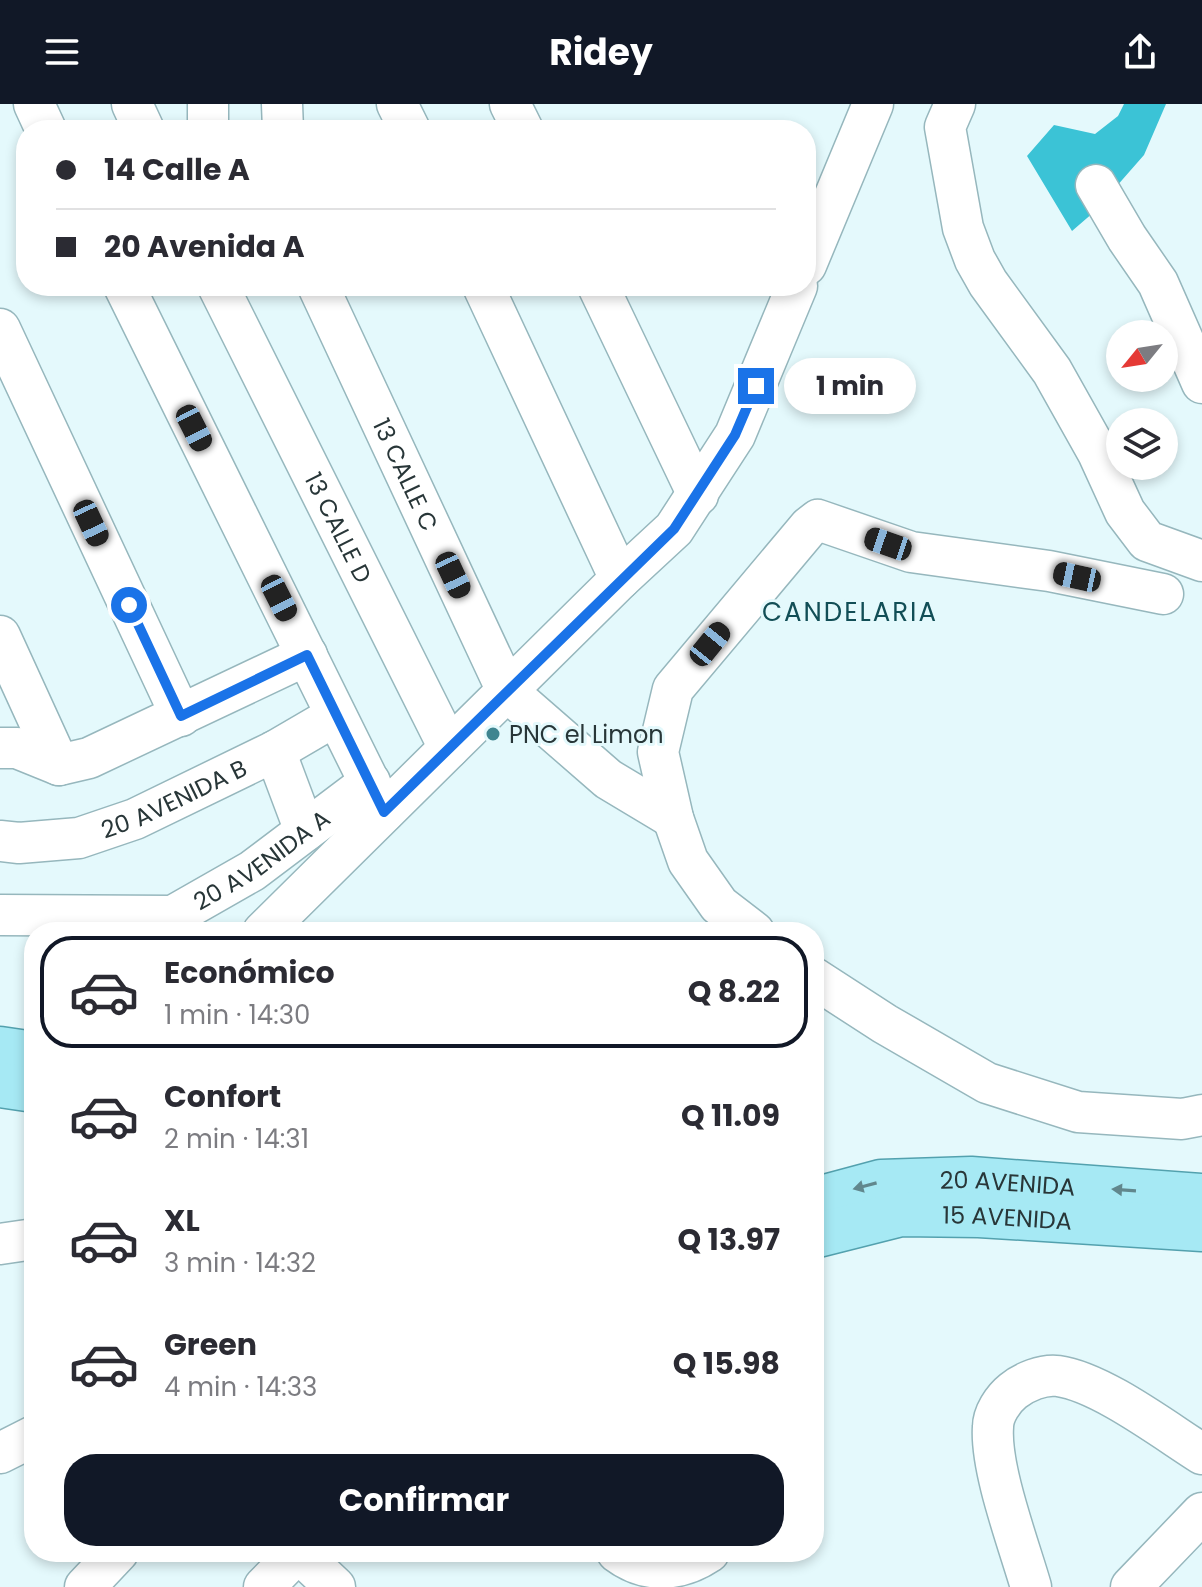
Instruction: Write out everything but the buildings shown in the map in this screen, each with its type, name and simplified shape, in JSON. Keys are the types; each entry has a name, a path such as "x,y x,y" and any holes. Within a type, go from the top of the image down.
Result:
{"main road":[{"path":"0,1049 24,1053"},
{"path":"0,1085 24,1089"},
{"name":"20 AVENIDA","path":"824,1197 881,1182 971,1179 1202,1196"},
{"name":"15 AVENIDA","path":"824,1233 901,1214 979,1215 1202,1229"}],"street":[{"path":"816,241 873,104"},
{"path":"955,104 945,127 963,228 975,260 988,283 1052,371 1098,453 1125,512 1147,541 1202,561"},
{"path":"1096,185 1158,283 1202,383"},
{"path":"129,296 377,797"},
{"name":"13 CALLE D","path":"224,296 449,748"},
{"name":"13 CALLE C","path":"323,296 507,691 608,779 673,818"},
{"path":"488,296 620,579"},
{"path":"603,296 698,495"},
{"name":"20 AVENIDA A","path":"182,922 305,831 377,797 449,748 674,529 735,435 793,296"},
{"path":"0,329 181,716"},
{"path":"741,922 719,905 688,861 673,818 658,752 673,689 747,599 818,520 911,552 1049,571 1163,594"},
{"path":"0,636 59,765"},
{"path":"0,748 17,748 59,765 89,758 307,655"},
{"name":"20 AVENIDA B","path":"0,841 19,843 79,838 135,819 275,751 335,716"},
{"path":"275,751 305,831"},
{"name":"20 AVENIDA A","path":"271,922 377,797"},
{"name":"20 AVENIDA A","path":"0,915 139,922"},
{"path":"824,984 987,1083 1078,1112 1182,1119 1202,1115"},
{"path":"0,1244 24,1240"},
{"path":"1031,1587 996,1461 992,1425 1004,1399 1023,1383 1055,1375 1085,1384 1202,1454"},
{"path":"0,1453 24,1441"},
{"path":"1131,1587 1202,1513"},
{"path":"85,1587 109,1562"},
{"path":"264,1587 288,1562"},
{"path":"309,1562 335,1587"},
{"path":"637,1562 651,1569 673,1568 690,1562"}],"shaded area":[{"path":"1124,104 1166,104 1144,155 1094,212 1072,231 1027,156 1054,125 1095,134 1118,116"}],"place":[{"name":"PNC el Limon","path":"493,734"}],"district":[{"name":"CANDELARIA","path":"850,612"}],"route":[{"path":"129,605 181,716 307,655 384,812 674,529 735,435 756,386"}]}
